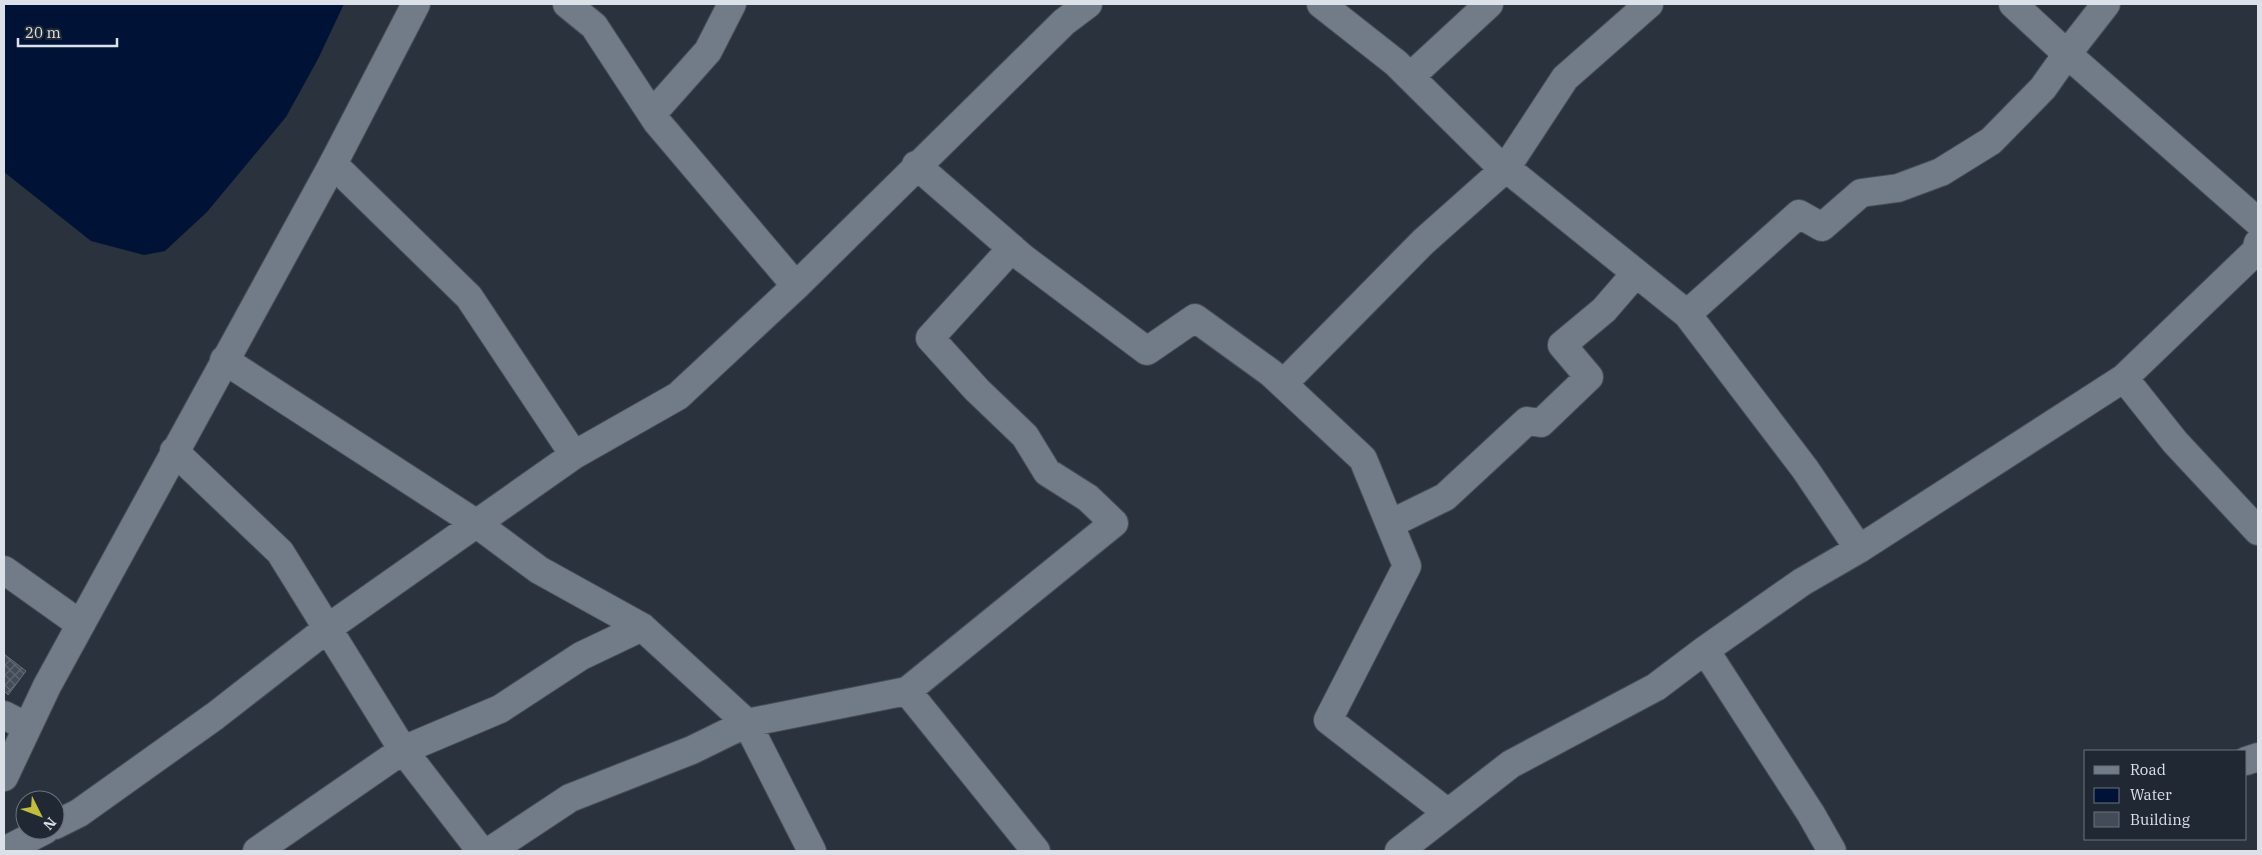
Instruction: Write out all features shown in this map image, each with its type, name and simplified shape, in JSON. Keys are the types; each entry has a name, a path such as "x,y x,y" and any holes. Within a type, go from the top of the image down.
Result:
{"street":[{"path":"4,777 27,727 80,624 333,164 416,4"},
{"path":"567,4 594,26 652,114 796,286"},
{"path":"652,114 708,51 732,4"},
{"path":"65,820 79,813 215,716 328,628 574,455 678,396 796,286 916,165 1064,22 1088,4"},
{"path":"1321,4 1396,63 1498,164 1506,168 1686,314 1805,469 1859,549"},
{"path":"1410,77 1489,4"},
{"path":"1283,384 1423,242 1506,168 1565,78 1649,4"},
{"path":"2013,4 2258,222"},
{"path":"1686,314 1799,214 1822,227 1861,193 1898,188 1941,172 1991,142 2043,88 2106,4"},
{"path":"333,164 470,297 574,455"},
{"path":"916,165 1012,248 1147,351 1195,318 1271,372 1363,458 1407,566 1328,720 1448,813"},
{"path":"490,851 570,798 692,750 747,723 907,690 1114,523 1088,498 1047,472 1025,436 977,390 930,338 1012,248"},
{"path":"1399,851 1511,764 1656,687 1802,582 1859,549 2124,378 2257,249"},
{"path":"1390,524 1444,497 1527,421 1542,422 1589,377 1562,345 1604,310 1636,273"},
{"path":"224,360 477,524 539,570 642,627 747,723 812,851"},
{"path":"2124,378 2176,442 2258,531"},
{"path":"174,452 280,552 402,750 481,851"},
{"path":"4,570 80,624"},
{"path":"257,851 402,750 500,709 581,656 642,627"},
{"path":"1705,650 1832,851"},
{"path":"907,690 1036,851"},
{"path":"4,715 27,727"},
{"path":"4,850 24,840"}],"water":[{"path":"4,4 344,4 318,59 286,117 207,212 165,251 144,255 91,241 4,172"}],"building":[{"path":"4,654 26,671 8,695 4,691"}]}
